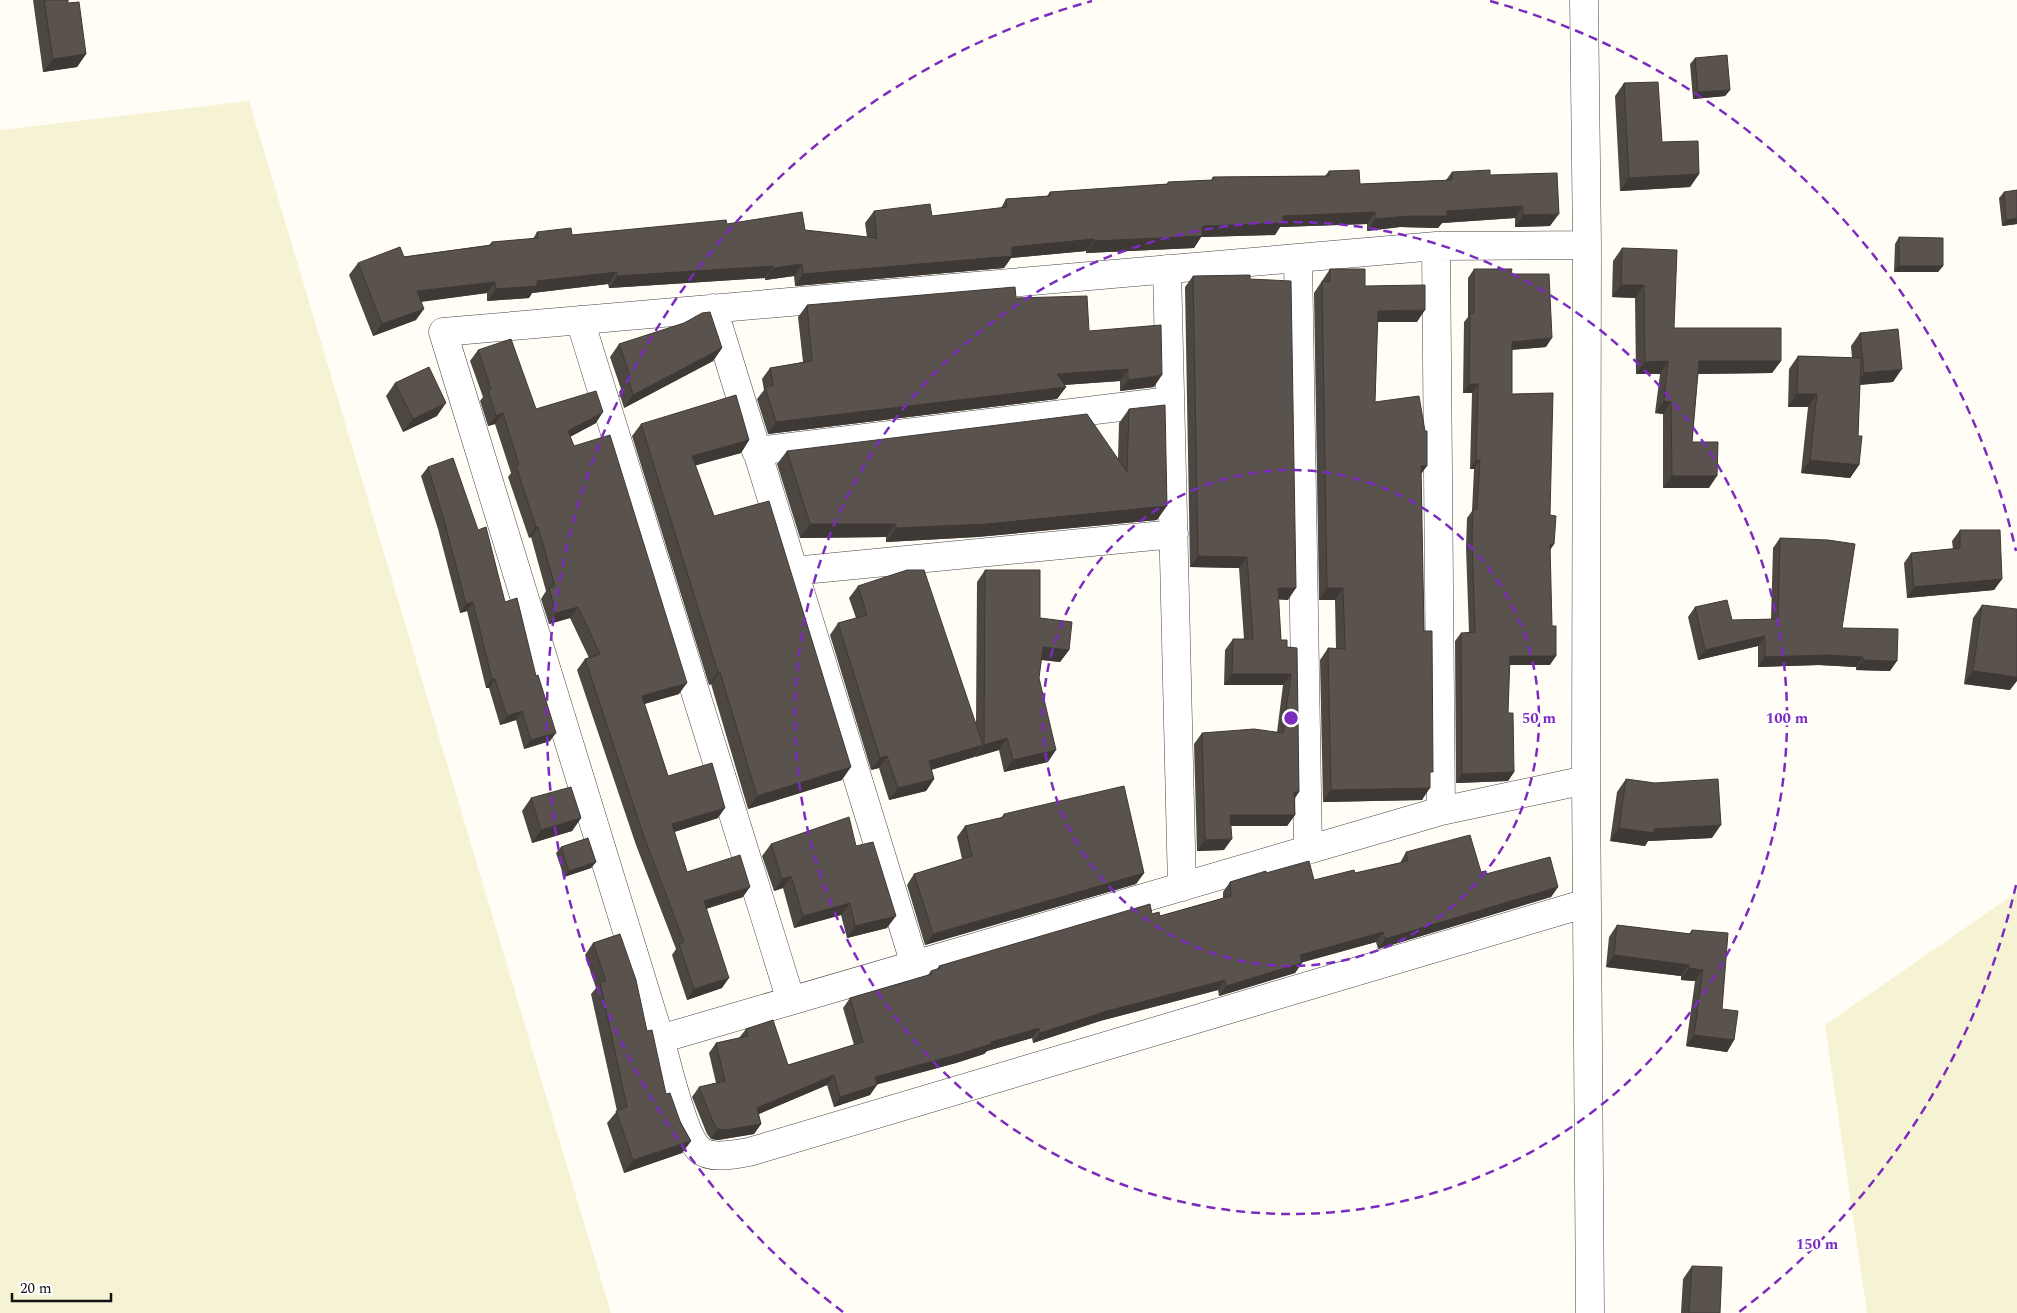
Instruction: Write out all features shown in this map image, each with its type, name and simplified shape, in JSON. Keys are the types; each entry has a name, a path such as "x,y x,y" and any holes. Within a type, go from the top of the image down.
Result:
{"street":[{"path":"1584,0 1587,245 1586,780 1590,1313"},
{"path":"1587,245 1436,246 443,332 688,1135 700,1151 720,1156 748,1152 1587,903"},
{"path":"1436,246 1441,812"},
{"path":"1298,258 1308,850"},
{"path":"1168,269 1182,887"},
{"path":"713,308 915,965"},
{"path":"580,320 791,1001"},
{"path":"756,451 1170,402"},
{"path":"794,571 1174,534"},
{"path":"660,1039 1441,812 1586,780"}],"shaded area":[{"path":"249,101 611,1313 0,1313 0,130"},
{"path":"2017,892 2017,1313 1867,1313 1825,1025"}],"building":[{"path":"44,0 68,0 68,3 79,2 86,54 53,59"},
{"path":"1727,55 1730,90 1698,92 1695,58"},
{"path":"1658,82 1662,142 1698,141 1699,174 1629,178 1624,83"},
{"path":"1359,170 1360,184 1452,180 1452,172 1490,170 1490,175 1557,173 1559,214 1523,215 1523,206 1447,211 1447,216 1408,216 1375,219 1375,212 1283,216 1283,223 1205,226 1202,227 1202,236 1094,241 1094,239 1012,247 1012,256 803,274 802,264 773,268 773,266 617,276 617,272 537,281 537,286 496,289 495,282 417,291 424,309 382,324 358,263 400,247 404,257 492,245 492,242 538,238 537,232 571,228 572,235 726,220 727,224 802,212 805,230 877,238 874,211 930,204 932,216 1007,207 1006,199 1050,196 1050,192 1213,180 1213,177 1329,176 1329,171"},
{"path":"2017,190 2017,218 2006,220 2004,192"},
{"path":"1899,237 1943,238 1943,266 1899,266"},
{"path":"1622,248 1677,250 1674,328 1781,328 1781,361 1699,361 1692,442 1718,442 1717,476 1672,476 1671,402 1664,401 1668,361 1645,362 1644,285 1621,285"},
{"path":"1330,269 1365,269 1365,286 1425,285 1425,310 1378,311 1375,402 1419,396 1425,431 1427,431 1427,466 1421,466 1424,631 1432,631 1433,772 1430,772 1430,788 1331,790 1328,648 1345,649 1343,588 1327,588 1322,281 1330,282"},
{"path":"1474,269 1512,269 1511,274 1549,274 1552,338 1512,342 1512,394 1553,393 1550,515 1556,516 1554,544 1550,544 1552,626 1556,626 1556,656 1510,656 1508,713 1513,713 1514,772 1462,774 1461,633 1475,632 1472,539 1473,509 1477,509 1480,460 1476,460 1478,384 1469,384 1470,313 1474,313"},
{"path":"1250,275 1250,279 1291,281 1296,588 1278,588 1281,640 1287,640 1287,647 1297,648 1299,792 1294,792 1295,815 1230,815 1232,839 1205,840 1202,733 1254,729 1283,733 1291,674 1232,674 1233,639 1253,639 1247,557 1198,556 1193,276"},
{"path":"1015,287 1016,298 1087,296 1089,331 1161,325 1162,375 1128,380 1128,369 1057,374 1066,387 776,422 765,387 773,385 770,368 812,361 807,305"},
{"path":"710,312 722,348 633,395 628,379 631,378 619,344 684,323 702,313"},
{"path":"1898,329 1902,369 1864,373 1860,333"},
{"path":"511,339 536,409 596,391 603,412 568,431 574,446 610,435 687,683 642,696 668,776 712,763 725,808 672,824 687,872 740,855 750,887 704,901 729,978 694,989 679,944 684,942 643,834 585,659 600,654 578,607 556,613 549,588 555,586 538,527 536,527 516,466 519,465 503,413 496,416 488,390 491,389 478,350"},
{"path":"1798,356 1861,358 1858,436 1862,436 1859,465 1810,460 1817,394 1797,394"},
{"path":"429,367 446,403 413,419 395,383"},
{"path":"736,395 749,440 692,456 714,516 769,501 851,767 757,796 720,672 718,672 641,424"},
{"path":"1165,405 1167,506 987,524 896,528 896,524 810,524 787,451 1087,414 1127,472 1129,409"},
{"path":"453,458 478,530 486,527 505,602 517,598 536,676 538,675 556,733 531,740 522,711 507,716 495,679 492,679 473,602 466,604 428,467"},
{"path":"1960,530 2000,530 2002,579 1914,587 1911,553 1960,548"},
{"path":"1780,538 1828,540 1855,544 1842,628 1898,629 1897,661 1863,660 1863,657 1826,655 1765,657 1765,636 1705,650 1695,607 1727,600 1732,620 1778,619"},
{"path":"907,570 924,570 983,745 929,761 934,779 898,788 887,756 880,758 838,623 867,615 858,586"},
{"path":"985,570 1040,570 1040,618 1072,622 1069,650 1043,647 1039,678 1056,750 1013,760 1007,738 984,745"},
{"path":"1982,605 2017,609 2017,677 1973,671"},
{"path":"1626,779 1655,783 1718,779 1721,825 1654,829 1654,833 1619,828"},
{"path":"1124,786 1144,873 933,934 914,874 972,856 965,826 1004,817 1004,814"},
{"path":"571,787 581,818 541,830 531,798"},
{"path":"849,817 856,846 873,842 896,916 855,926 850,903 803,916 791,876 782,879 771,844"},
{"path":"1470,835 1481,872 1486,871 1486,874 1550,857 1558,887 1385,939 1383,932 1300,955 1302,963 1226,986 1225,980 1107,1011 1040,1033 1039,1028 991,1042 991,1044 963,1053 875,1077 877,1085 840,1097 834,1075 757,1108 761,1124 725,1130 718,1129 714,1124 699,1087 725,1081 716,1043 748,1036 746,1029 773,1020 788,1065 863,1042 850,998 932,974 931,971 940,968 939,966 1150,904 1152,914 1159,912 1160,916 1231,896 1230,882 1266,871 1266,873 1309,861 1314,880 1354,870 1355,873 1408,861 1406,852"},
{"path":"588,838 596,862 569,871 561,847"},
{"path":"1617,925 1691,934 1692,930 1728,933 1722,1009 1738,1011 1734,1040 1694,1035 1703,970 1689,968 1689,965 1614,955"},
{"path":"620,934 636,980 647,1031 652,1030 666,1094 670,1093 681,1124 691,1141 633,1160 616,1111 627,1107 600,982 606,981 593,943"},
{"path":"1692,1266 1722,1267 1720,1313 1689,1313"}]}
